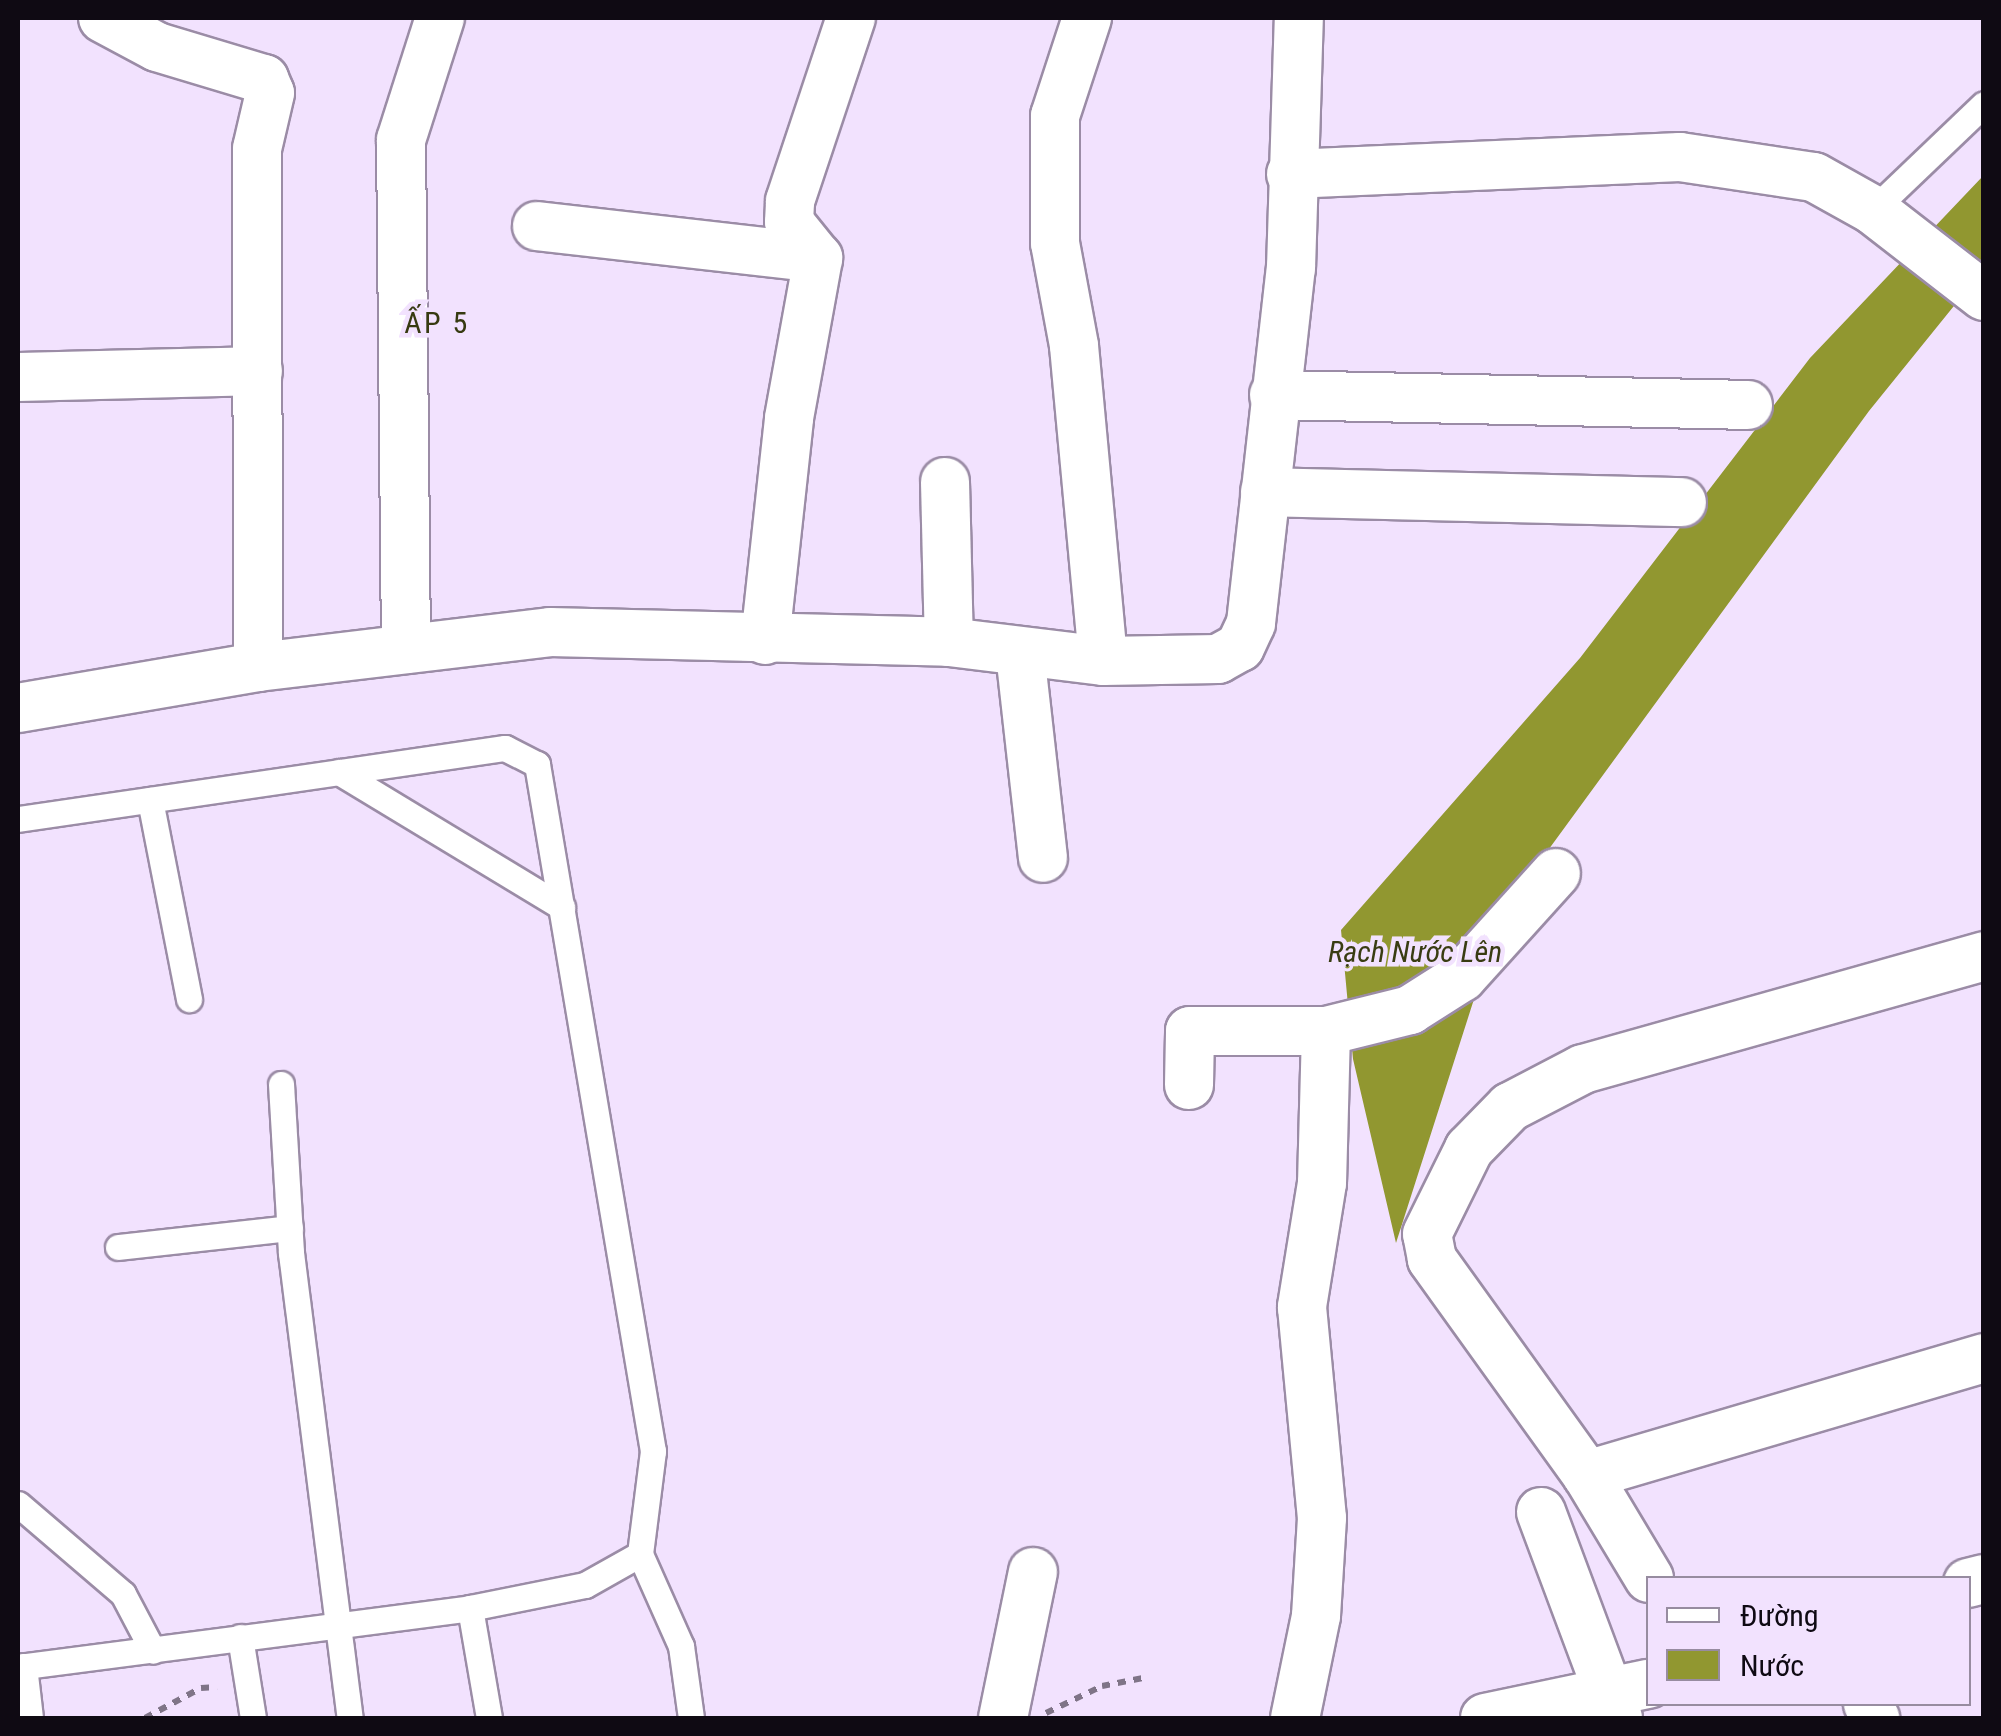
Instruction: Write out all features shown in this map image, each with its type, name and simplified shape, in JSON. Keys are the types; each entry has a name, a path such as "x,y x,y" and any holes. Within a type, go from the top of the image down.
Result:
{"street":[{"path":"103,18 157,47 264,78 270,93 258,148 258,667"},
{"path":"406,650 401,140 440,18"},
{"path":"765,640 789,418 818,258 789,222 790,201 851,18"},
{"path":"1087,18 1055,116 1054,243 1074,346 1103,661"},
{"path":"18,708 258,667 550,632 949,642 1103,661 1218,659 1240,647 1251,623 1291,268 1291,174 1300,18"},
{"path":"1291,174 1680,156 1814,177 1884,217 1981,295"},
{"path":"537,226 818,258"},
{"path":"18,378 258,371"},
{"path":"1274,395 1748,405"},
{"path":"945,482 949,642"},
{"path":"1265,492 1682,502"},
{"path":"1020,653 1042,858"},
{"path":"1188,1085 1190,1031 1326,1030 1410,1010 1462,977 1556,873"},
{"path":"1648,1576 1587,1475 1441,1275 1426,1244 1469,1149 1510,1107 1583,1069 1984,956"},
{"path":"1295,1718 1316,1616 1322,1518 1302,1307 1322,1183 1326,1030"},
{"path":"1587,1475 1984,1358"},
{"path":"1485,1718 1624,1699 1541,1512"},
{"path":"1005,1710 1033,1572"}],"lane":[{"path":"1884,217 1984,104"},
{"path":"18,819 505,748 537,764 653,1451 640,1554 681,1646 690,1718"},
{"path":"339,772 562,907"},
{"path":"150,800 189,999"},
{"path":"281,1084 290,1228 350,1718"},
{"path":"118,1248 290,1228"},
{"path":"18,1504 123,1594 153,1651"},
{"path":"30,1718 21,1667 470,1608 584,1585 640,1554"},
{"path":"470,1608 489,1718"},
{"path":"240,1637 253,1718"}],"path":[{"path":"1005,1710 1024,1717 1059,1710 1102,1686 1148,1678"},
{"path":"145,1718 201,1688 248,1686"}],"water":[{"name":"Rạch Nước Lên","path":"1983,176 1983,270 1869,411 1538,864 1483,971 1396,1243 1353,1059 1341,930 1580,658 1810,358"}],"district":[{"name":"ẤP 5","path":"437,323"}]}
